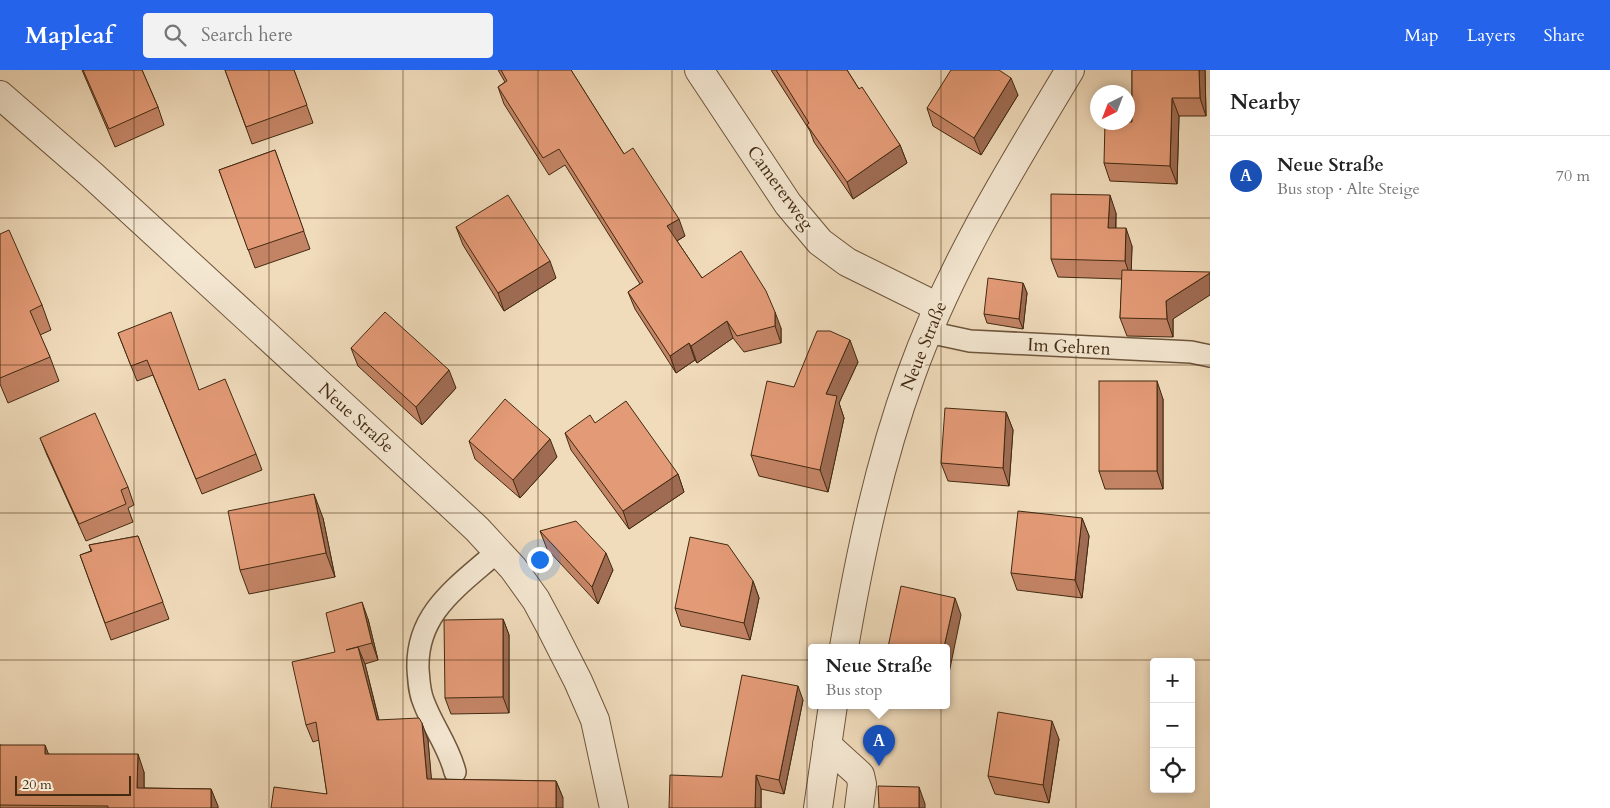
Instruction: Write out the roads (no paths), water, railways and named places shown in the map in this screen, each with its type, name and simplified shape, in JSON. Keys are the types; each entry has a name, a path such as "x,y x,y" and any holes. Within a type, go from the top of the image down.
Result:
{"street":[{"name":"Camererweg","path":"699,70 788,204 820,242 847,262 938,307"},
{"name":"Neue Straße","path":"845,644 868,524 888,442 928,332 938,307 974,234 1070,70"},
{"name":"Neue Straße","path":"0,95 92,175 449,502 498,551 536,600 588,701 602,747 614,808"},
{"path":"818,808 832,709"},
{"path":"827,745 860,775 862,784 859,808"}],"lane":[{"name":"Im Gehren","path":"928,332 970,341 1191,352 1210,356"},
{"path":"456,772 447,748 421,696 418,648 425,625 439,605 498,551"}],"place":[{"name":"Neue Straße","path":"879,766"}]}
